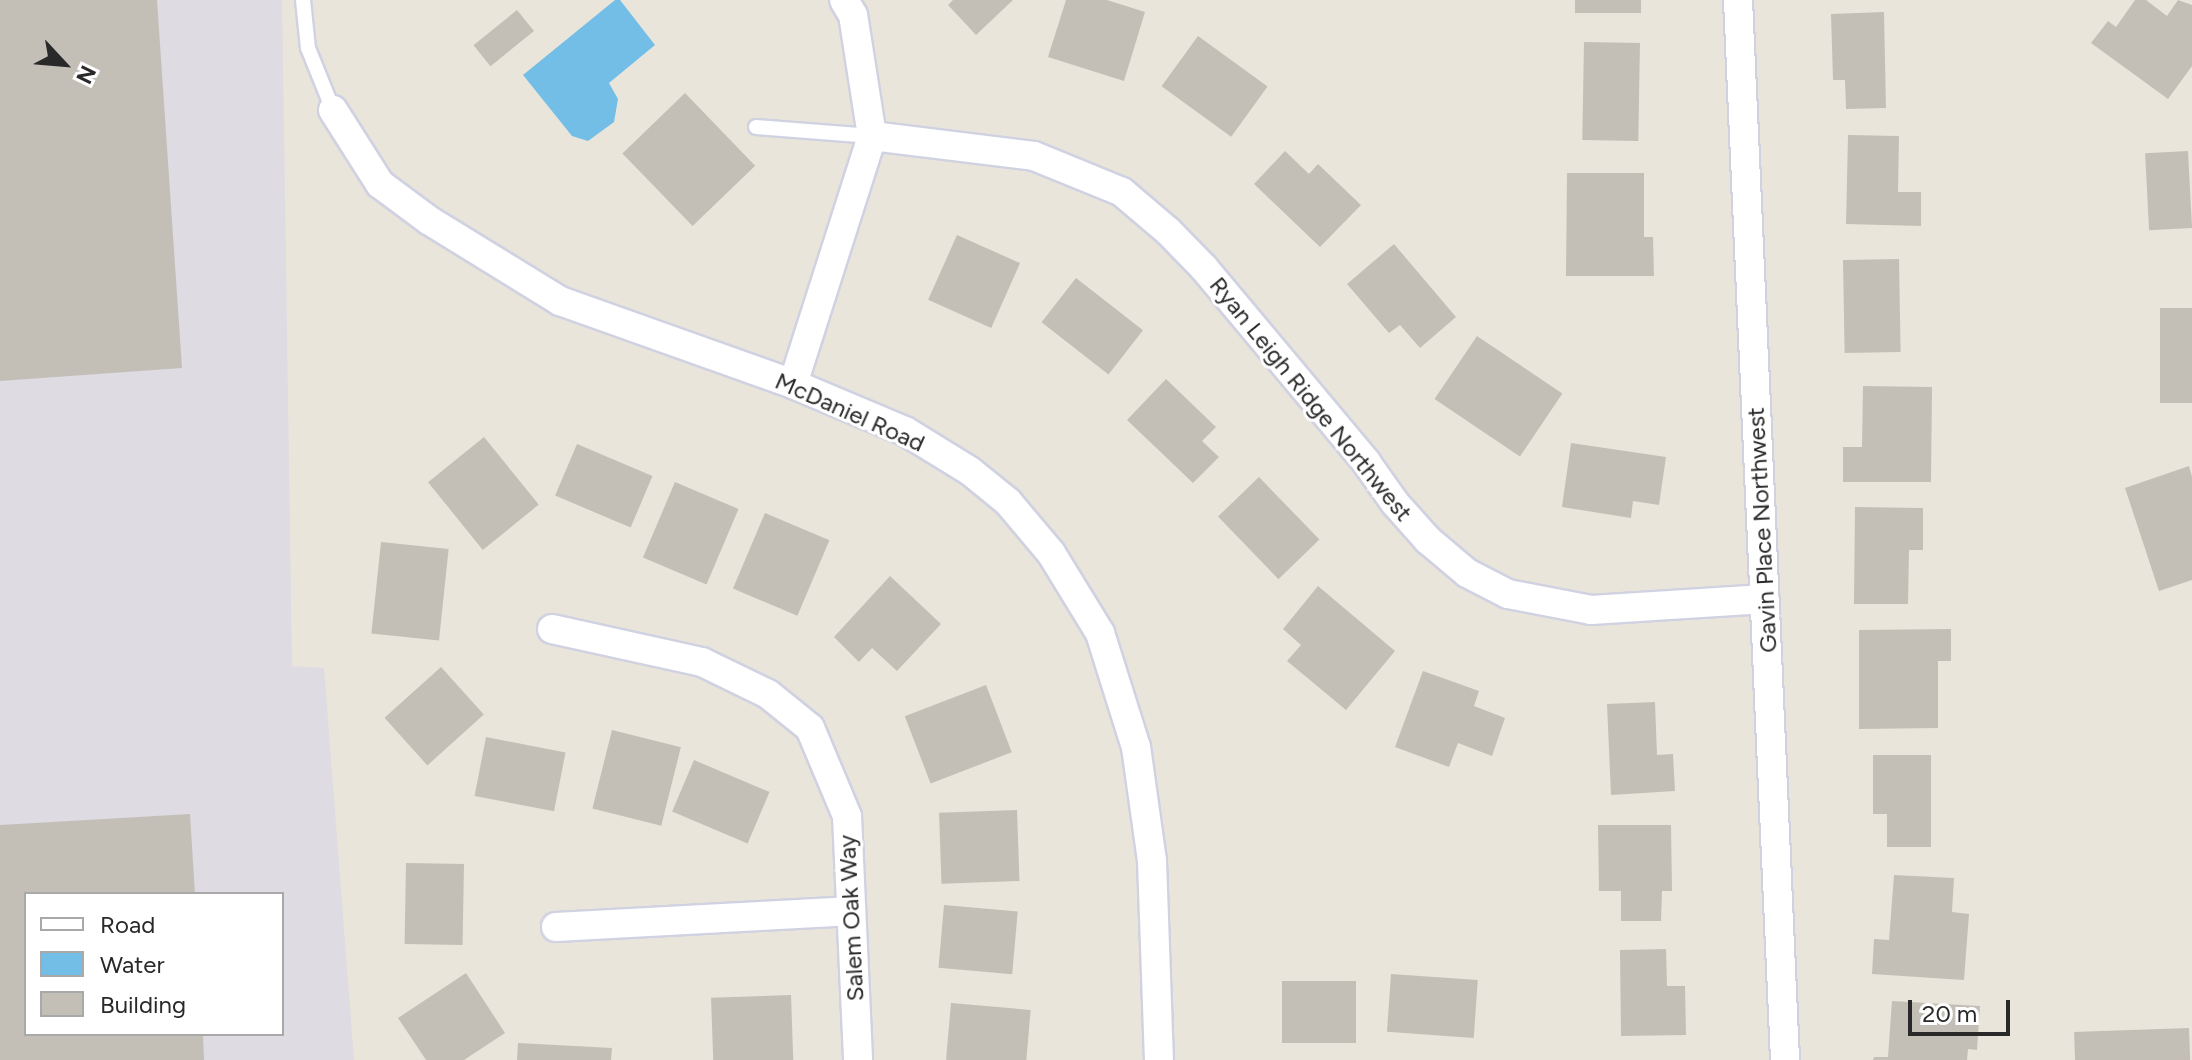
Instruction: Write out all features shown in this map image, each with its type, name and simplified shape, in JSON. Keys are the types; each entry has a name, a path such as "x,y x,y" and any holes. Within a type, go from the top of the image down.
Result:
{"street":[{"path":"793,384 872,136 853,15 844,0"},
{"name":"Gavin Place Northwest","path":"1738,0 1785,1060"},
{"name":"McDaniel Road","path":"333,110 380,184 430,221 560,301 793,384 905,431 970,471 1008,502 1051,553 1100,633 1136,747 1152,861 1159,1060"},
{"name":"Ryan Leigh Ridge Northwest","path":"872,136 1034,156 1122,192 1168,231 1204,268 1366,462 1395,503 1428,540 1467,573 1508,594 1591,610 1765,599"},
{"name":"Salem Oak Way","path":"552,629 702,662 768,694 810,728 847,816 858,1060"},
{"path":"556,927 849,911"}],"lane":[{"name":"McDaniel Road","path":"303,0 308,48 333,110"},
{"path":"756,127 872,136"}],"shaded area":[{"path":"0,0 282,0 292,666 324,668 354,1060 0,1060"}],"water":[{"path":"615,0 620,0 655,45 609,83 618,99 614,122 588,141 572,136 523,75"}],"building":[{"path":"0,0 157,0 182,368 0,381"},
{"path":"953,0 1013,0 976,35 948,5"},
{"path":"1066,0 1107,0 1145,12 1124,81 1048,57"},
{"path":"1575,0 1641,0 1641,13 1575,13"},
{"path":"2135,0 2146,0 2167,16 2178,0 2192,5 2192,66 2168,99 2091,43 2108,21 2116,27"},
{"path":"517,10 534,31 490,66 473,45"},
{"path":"1884,12 1886,108 1846,109 1845,80 1833,80 1831,14"},
{"path":"1198,36 1268,87 1231,137 1162,86"},
{"path":"1584,42 1640,43 1638,141 1582,140"},
{"path":"685,93 755,166 693,226 622,153"},
{"path":"1848,135 1899,136 1898,192 1921,192 1921,226 1846,224"},
{"path":"1285,151 1309,174 1318,164 1361,205 1320,247 1254,184"},
{"path":"2188,151 2192,228 2149,230 2145,153"},
{"path":"1567,173 1644,173 1644,237 1653,237 1654,276 1566,276"},
{"path":"957,235 1020,263 991,328 928,300"},
{"path":"1394,244 1456,317 1420,348 1400,325 1389,333 1347,284"},
{"path":"1899,259 1901,352 1845,353 1843,260"},
{"path":"1076,278 1143,330 1109,374 1042,322"},
{"path":"2160,308 2192,308 2192,403 2160,403"},
{"path":"1477,336 1562,394 1520,457 1435,399"},
{"path":"1166,379 1216,427 1202,441 1219,457 1193,483 1127,420"},
{"path":"1863,386 1932,387 1931,482 1843,482 1843,447 1862,447"},
{"path":"484,437 539,505 483,550 428,482"},
{"path":"1571,443 1666,457 1659,505 1633,501 1631,518 1562,507"},
{"path":"577,444 652,476 631,528 555,496"},
{"path":"2189,466 2192,477 2192,580 2159,591 2125,488"},
{"path":"1259,477 1319,540 1278,579 1218,517"},
{"path":"675,482 739,509 706,584 643,557"},
{"path":"1855,507 1923,508 1923,550 1909,550 1908,604 1854,604"},
{"path":"765,513 829,540 797,616 733,588"},
{"path":"381,542 449,549 439,641 371,633"},
{"path":"890,576 941,624 897,671 872,648 859,662 834,637"},
{"path":"1318,586 1395,651 1346,710 1287,661 1301,645 1283,629"},
{"path":"1951,629 1951,661 1938,661 1938,728 1859,729 1859,630"},
{"path":"441,667 484,715 427,765 385,718"},
{"path":"1423,671 1479,691 1474,706 1505,718 1492,756 1458,743 1449,767 1395,747"},
{"path":"986,685 1012,752 931,783 905,716"},
{"path":"1655,702 1657,755 1673,754 1675,791 1611,795 1607,704"},
{"path":"612,730 681,747 661,826 592,809"},
{"path":"486,737 566,752 554,811 475,796"},
{"path":"1873,755 1931,755 1931,847 1887,847 1887,814 1873,814"},
{"path":"694,760 769,792 748,844 672,812"},
{"path":"1017,810 1019,881 942,884 939,813"},
{"path":"190,814 195,892 24,892 24,1036 203,1036 204,1060 0,1060 0,825"},
{"path":"1598,825 1671,825 1672,891 1662,891 1661,921 1621,921 1621,891 1599,891"},
{"path":"406,863 464,864 463,945 405,944"},
{"path":"1894,875 1954,878 1952,912 1969,914 1964,980 1872,974 1874,939 1889,940"},
{"path":"944,905 1018,911 1012,974 939,968"},
{"path":"1666,949 1667,986 1685,986 1686,1035 1621,1036 1620,950"},
{"path":"466,973 505,1033 464,1060 426,1060 398,1018"},
{"path":"1391,974 1478,980 1474,1038 1387,1032"},
{"path":"1282,981 1356,981 1356,1043 1282,1043"},
{"path":"791,995 793,1060 713,1060 711,998"},
{"path":"1892,1001 1980,1006 1977,1050 1968,1049 1967,1060 1873,1060 1874,1057 1888,1057"},
{"path":"951,1003 1031,1010 1026,1060 946,1060"},
{"path":"2189,1028 2190,1060 2075,1060 2074,1032"},
{"path":"518,1043 612,1048 611,1060 517,1060"}]}
